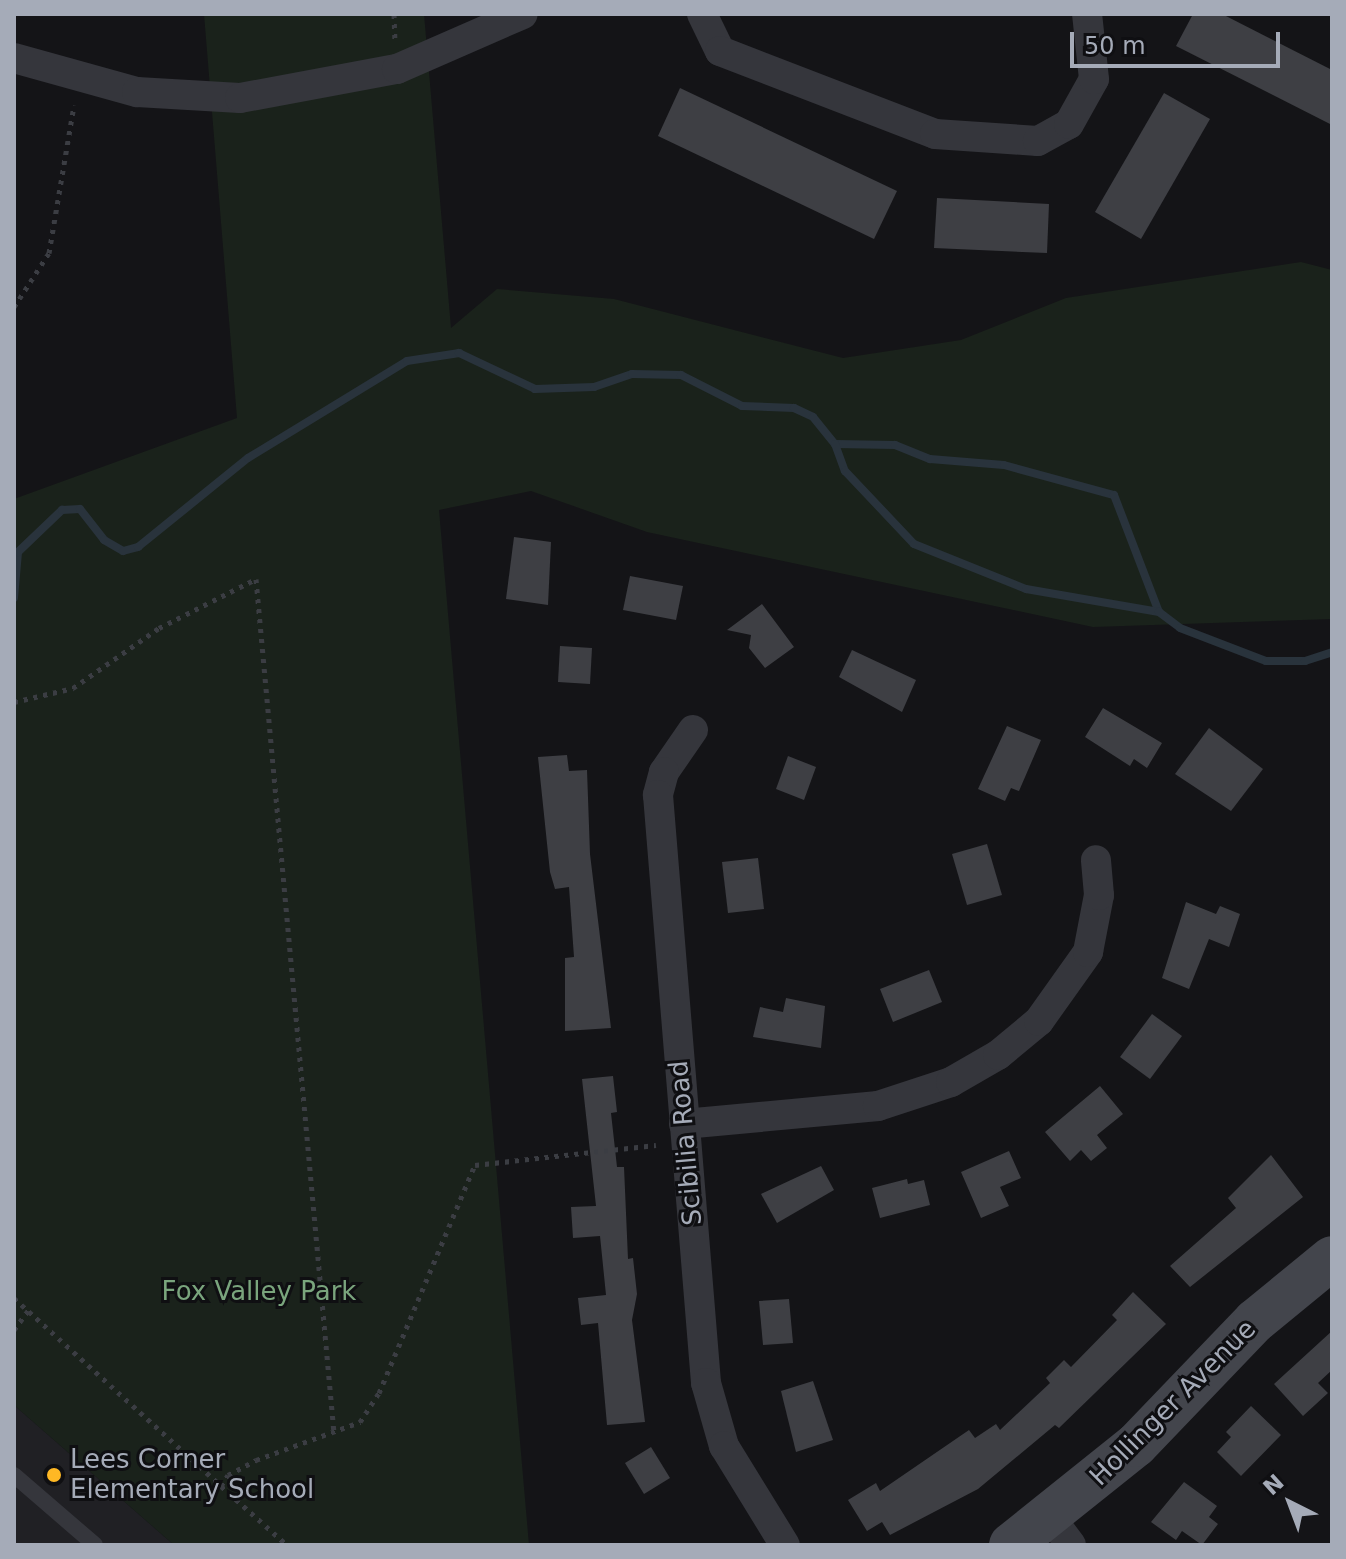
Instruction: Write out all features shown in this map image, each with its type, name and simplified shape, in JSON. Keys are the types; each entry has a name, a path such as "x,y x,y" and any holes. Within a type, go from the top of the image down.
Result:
{"street":[{"path":"14,58 137,92 240,98 389,71 488,21 523,14"},
{"path":"702,14 720,51 935,134 1038,141 1069,124 1094,79 1087,14"},
{"name":"Scibilia Road","path":"693,730 664,772 658,795 684,1124 712,1417 785,1545"},
{"path":"684,1124 878,1106 951,1082 998,1055 1039,1021 1088,952 1099,895 1096,860"},
{"name":"Hollinger Avenue","path":"1011,1545 1060,1531 1136,1445 1255,1321 1332,1258"}],"lane":[{"path":"14,1475 98,1543"}],"path":[{"path":"14,307 49,253 73,105 87,108"},
{"path":"14,702 73,688 159,628 256,579 334,1432"},
{"path":"221,1486 228,1475 256,1460 360,1422 379,1393 475,1165 656,1145"},
{"path":"14,1298 287,1545"},
{"path":"14,1330 28,1311"}],"shaded area":[{"name":"Lees Corner Elementary School","path":"14,1405 174,1545 14,1545"}],"green space":[{"name":"Fox Valley Park","path":"204,14 424,14 451,328 497,289 614,299 843,358 961,340 1066,298 1301,262 1332,270 1332,619 1093,627 647,532 531,491 439,510 529,1545 174,1545 14,1405 14,499 237,418"}],"building":[{"path":"1193,14 1222,14 1332,70 1332,125 1176,46"},
{"path":"680,88 897,191 874,239 658,136"},
{"path":"1164,93 1210,119 1141,239 1095,212"},
{"path":"937,198 1049,204 1047,253 934,248"},
{"path":"514,537 551,542 548,605 506,599"},
{"path":"630,576 683,586 676,620 623,610"},
{"path":"762,604 794,647 765,668 749,648 751,635 727,630"},
{"path":"560,646 592,648 590,684 558,682"},
{"path":"852,650 916,680 902,712 839,677"},
{"path":"1103,708 1162,743 1147,768 1134,759 1130,766 1085,737"},
{"path":"1007,726 1041,740 1019,791 1011,788 1005,801 978,789"},
{"path":"1209,728 1263,769 1231,811 1175,774"},
{"path":"567,755 569,771 587,770 590,854 611,1028 565,1031 565,958 574,957 569,887 555,889 550,872 538,757"},
{"path":"788,756 816,767 804,800 776,789"},
{"path":"987,844 1002,895 967,905 952,854"},
{"path":"758,858 764,909 728,913 722,862"},
{"path":"1186,902 1216,914 1220,906 1240,914 1229,947 1209,939 1189,989 1162,978"},
{"path":"929,970 942,1002 893,1022 880,989"},
{"path":"786,998 825,1006 821,1048 753,1037 760,1007 783,1012"},
{"path":"1152,1014 1182,1036 1150,1079 1120,1057"},
{"path":"613,1076 617,1112 611,1113 617,1167 624,1167 628,1259 633,1258 637,1294 632,1320 645,1422 607,1425 598,1323 581,1325 578,1298 606,1295 600,1236 573,1238 571,1207 596,1206 582,1079"},
{"path":"1100,1086 1123,1114 1097,1135 1107,1148 1091,1161 1081,1150 1070,1161 1045,1132"},
{"path":"1009,1151 1021,1178 1000,1187 1009,1206 981,1218 961,1172"},
{"path":"1271,1155 1303,1197 1190,1287 1170,1266 1236,1208 1228,1198"},
{"path":"821,1166 834,1190 777,1223 761,1194"},
{"path":"907,1179 908,1184 924,1180 930,1205 880,1218 872,1188"},
{"path":"1133,1292 1166,1324 1059,1428 1055,1425 978,1489 890,1535 882,1522 867,1531 848,1500 876,1483 880,1491 969,1430 975,1438 996,1424 1000,1430 1050,1383 1046,1378 1064,1360 1071,1367 1117,1320 1112,1315"},
{"path":"789,1299 793,1343 763,1345 759,1301"},
{"path":"1332,1331 1332,1370 1318,1383 1328,1393 1303,1416 1274,1384"},
{"path":"813,1381 833,1440 796,1452 781,1391"},
{"path":"1251,1406 1281,1435 1241,1476 1217,1452 1231,1437 1226,1432"},
{"path":"651,1447 670,1478 644,1494 625,1463"},
{"path":"1184,1482 1217,1506 1209,1517 1218,1524 1202,1545 1182,1531 1176,1540 1151,1522"}],"waterway":[{"path":"14,598 18,552 62,510 80,509 104,540 123,551 138,547 248,458 407,361 459,353 535,389 594,387 632,374 681,375 742,406 794,408 813,417 835,444 845,471 914,544 1026,589 1159,612 1180,628 1266,661 1305,661 1332,652"},
{"path":"835,444 895,445 930,459 1004,465 1114,495 1159,612"}],"place":[{"name":"Lees Corner Elementary School","path":"54,1475"}]}
